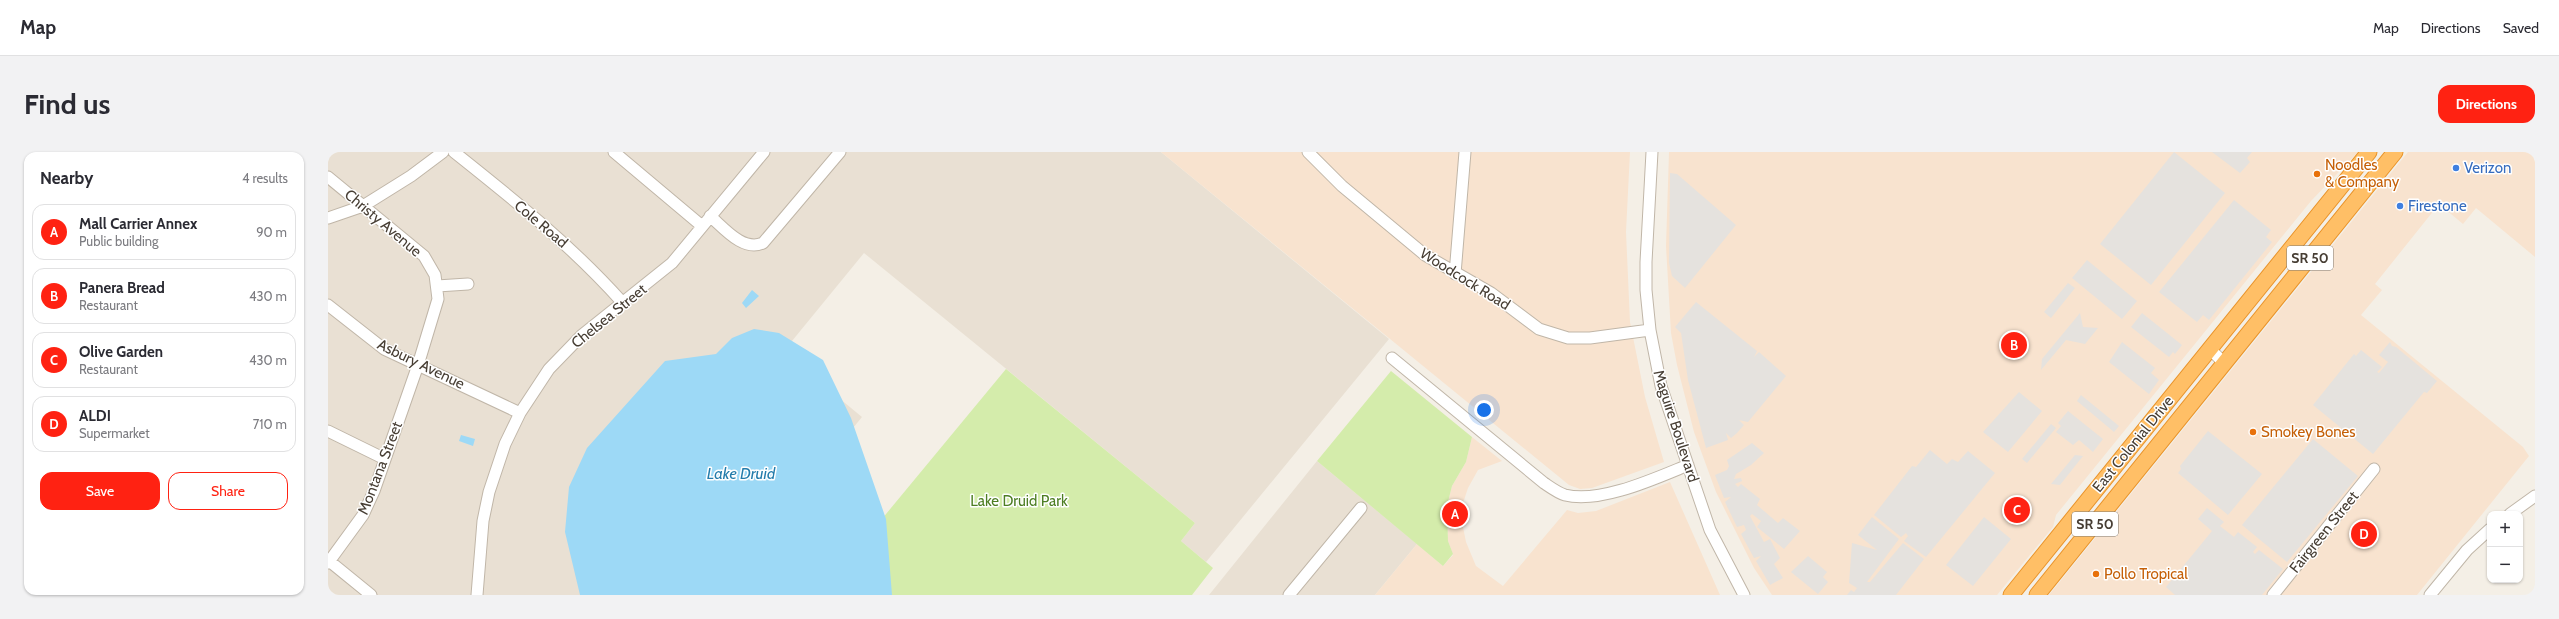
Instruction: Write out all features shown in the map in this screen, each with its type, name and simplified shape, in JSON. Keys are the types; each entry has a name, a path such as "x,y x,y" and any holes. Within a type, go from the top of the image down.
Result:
{"highway":[{"name":"East Colonial Drive","path":"2011,595 2369,152"},
{"name":"East Colonial Drive","path":"2037,595 2395,152"},
{"path":"2085,536 2087,517 2115,479 2116,464"},
{"path":"2026,595 2070,541 2072,519"}],"street":[{"path":"328,218 363,206 411,176 443,152"},
{"name":"Cole Road","path":"454,152 552,232 589,266 622,302"},
{"path":"614,152 702,226"},
{"name":"Chelsea Street","path":"477,595 483,521 489,492 503,450 520,413 549,370 582,335 622,302 659,276 764,152"},
{"path":"710,216 742,242 750,246 763,243 840,152"},
{"name":"Woodcock Road","path":"1308,152 1342,186 1425,255 1491,294 1548,333 1568,338 1590,338 1650,330"},
{"path":"1455,274 1465,152"},
{"name":"Maguire Boulevard","path":"1652,152 1646,262 1650,330 1661,386 1710,530 1744,595"},
{"name":"Christy Avenue","path":"328,177 424,256 435,274 438,299 418,365"},
{"path":"437,286 468,284"},
{"name":"Asbury Avenue","path":"328,305 384,349 520,413"},
{"path":"2210,349 2224,363"},
{"path":"1392,358 1544,483 1564,495 1584,497 1609,493 1688,465"},
{"name":"Montana Street","path":"328,562 363,515 385,459 418,365"},
{"path":"328,431 385,459"},
{"name":"Fairgreen Street","path":"2274,595 2374,469"},
{"path":"2514,511 2535,496"},
{"path":"1289,595 1361,508"},
{"path":"2430,595 2467,550 2487,532"},
{"path":"328,562 371,595"}],"shaded area":[{"path":"328,152 1161,152 1389,339 1206,562 1181,541 1195,523 864,253 783,352 862,417 716,595 328,595"},
{"path":"1161,152 1630,152 1626,232 1630,322 1645,397 1664,462 1592,488 1580,489 1569,485"},
{"path":"1669,152 2358,152 2311,201 2056,515 2053,527 1997,595 1772,595 1754,568 1716,492 1694,432 1677,365 1671,333 1666,246"},
{"path":"2174,152 2225,193 2151,285 2100,244"},
{"path":"2212,152 2252,152 2247,158 2250,162 2240,173"},
{"path":"2408,152 2535,152 2535,257 2476,208 2463,224 2439,204 2375,284 2382,290 2361,315 2523,447 2529,456 2417,595 2049,595"},
{"path":"1670,173 1677,174 1736,225 1685,288 1672,276 1669,263"},
{"path":"2234,200 2271,230 2266,237 2272,242 2209,320 2203,315 2197,322 2159,292"},
{"path":"2087,260 2137,301 2122,319 2072,278"},
{"path":"2068,283 2075,288 2051,318 2044,312"},
{"path":"1696,302 1757,351 1754,357 1759,352 1786,376 1748,422 1739,420 1744,425 1737,433 1731,438 1726,433 1728,440 1706,448 1688,380 1681,333 1675,327"},
{"path":"2080,313 2083,327 2098,328 2085,344 2066,340 2041,370 2042,359"},
{"path":"2142,313 2182,345 2175,354 2173,352 2169,357 2131,327"},
{"path":"2122,342 2155,368 2151,373 2159,380 2149,394 2109,362"},
{"path":"2390,342 2392,346 2396,347 2437,381 2427,393 2424,392 2373,454 2313,405 2354,354 2356,356 2361,350 2382,367 2377,372 2379,373 2388,362 2379,355"},
{"path":"2019,392 2042,411 2008,452 1983,432"},
{"path":"2081,395 2119,426 2114,432 2077,401"},
{"path":"2068,411 2103,439 2093,452 2079,440 2073,445 2056,432 2061,426 2058,423"},
{"path":"2051,424 2056,428 2027,463 2022,459"},
{"path":"2208,431 2262,474 2228,515 2178,473 2181,469 2180,466"},
{"path":"1472,437 1502,461 1478,470 1468,488 1463,503 1462,522 1466,542 1476,566 1503,586 1567,510 1578,513 1596,511 1670,482 1720,595 1375,595 1417,544 1443,566 1453,555 1448,541 1447,506 1452,486 1466,462"},
{"path":"2313,439 2358,476 2287,562 2242,525"},
{"path":"1752,443 1764,453 1751,465 1736,474 1734,479 1741,478 1742,481 1735,484 1738,487 1741,484 1760,499 1757,505 1778,523 1783,518 1800,531 1784,549 1757,527 1761,521 1752,514 1750,516 1764,542 1770,539 1780,558 1774,564 1783,578 1770,585 1756,561 1761,556 1754,558 1741,534 1746,530 1744,525 1737,527 1725,502 1731,497 1724,498 1715,475 1727,470 1729,466 1727,460"},
{"path":"1930,450 1947,464 1952,459 1958,462 1968,451 1995,473 1926,557 1904,541 1908,536 1906,533 1901,537 1874,515 1912,466 1916,467"},
{"path":"2075,455 2083,456 2060,485 2051,484"},
{"path":"1317,461 1417,544 1375,595 1209,595"},
{"path":"2207,508 2224,522 2220,526 2234,537 2238,532 2257,547 2253,552 2255,554 2259,550 2283,569 2262,595 2175,595 2166,587 2212,531 2198,519"},
{"path":"1872,517 1899,539 1867,582 1870,582 1903,543 1924,559 1896,595 1847,595 1851,590 1854,592 1857,588 1849,583 1852,543 1877,550 1858,535"},
{"path":"1984,517 2011,539 1973,586 1946,565"},
{"path":"1808,556 1827,572 1823,577 1828,582 1818,594 1791,572"}],"green space":[{"name":"Lake Druid Park","path":"1006,369 1195,523 1181,541 1213,568 1192,595 819,595"},
{"path":"1391,371 1472,437 1466,462 1452,486 1447,506 1448,541 1453,554 1443,566 1317,461"}],"water":[{"path":"752,290 759,296 746,308 742,303"},
{"name":"Lake Druid","path":"754,329 779,333 823,360 851,418 886,519 892,595 580,595 565,532 569,487 587,448 665,361 716,354 732,338"},
{"path":"461,435 475,439 473,446 459,441"}],"place":[{"name":"Verizon","path":"2456,168"},
{"name":"Noodles & Company","path":"2317,174"},
{"name":"Firestone","path":"2400,206"},
{"name":"Panera Bread","path":"2014,345"},
{"name":"Smokey Bones","path":"2253,432"},
{"name":"Olive Garden","path":"2017,510"},
{"name":"Mall Carrier Annex","path":"1455,514"},
{"name":"ALDI","path":"2364,534"},
{"name":"Pollo Tropical","path":"2096,574"}]}
